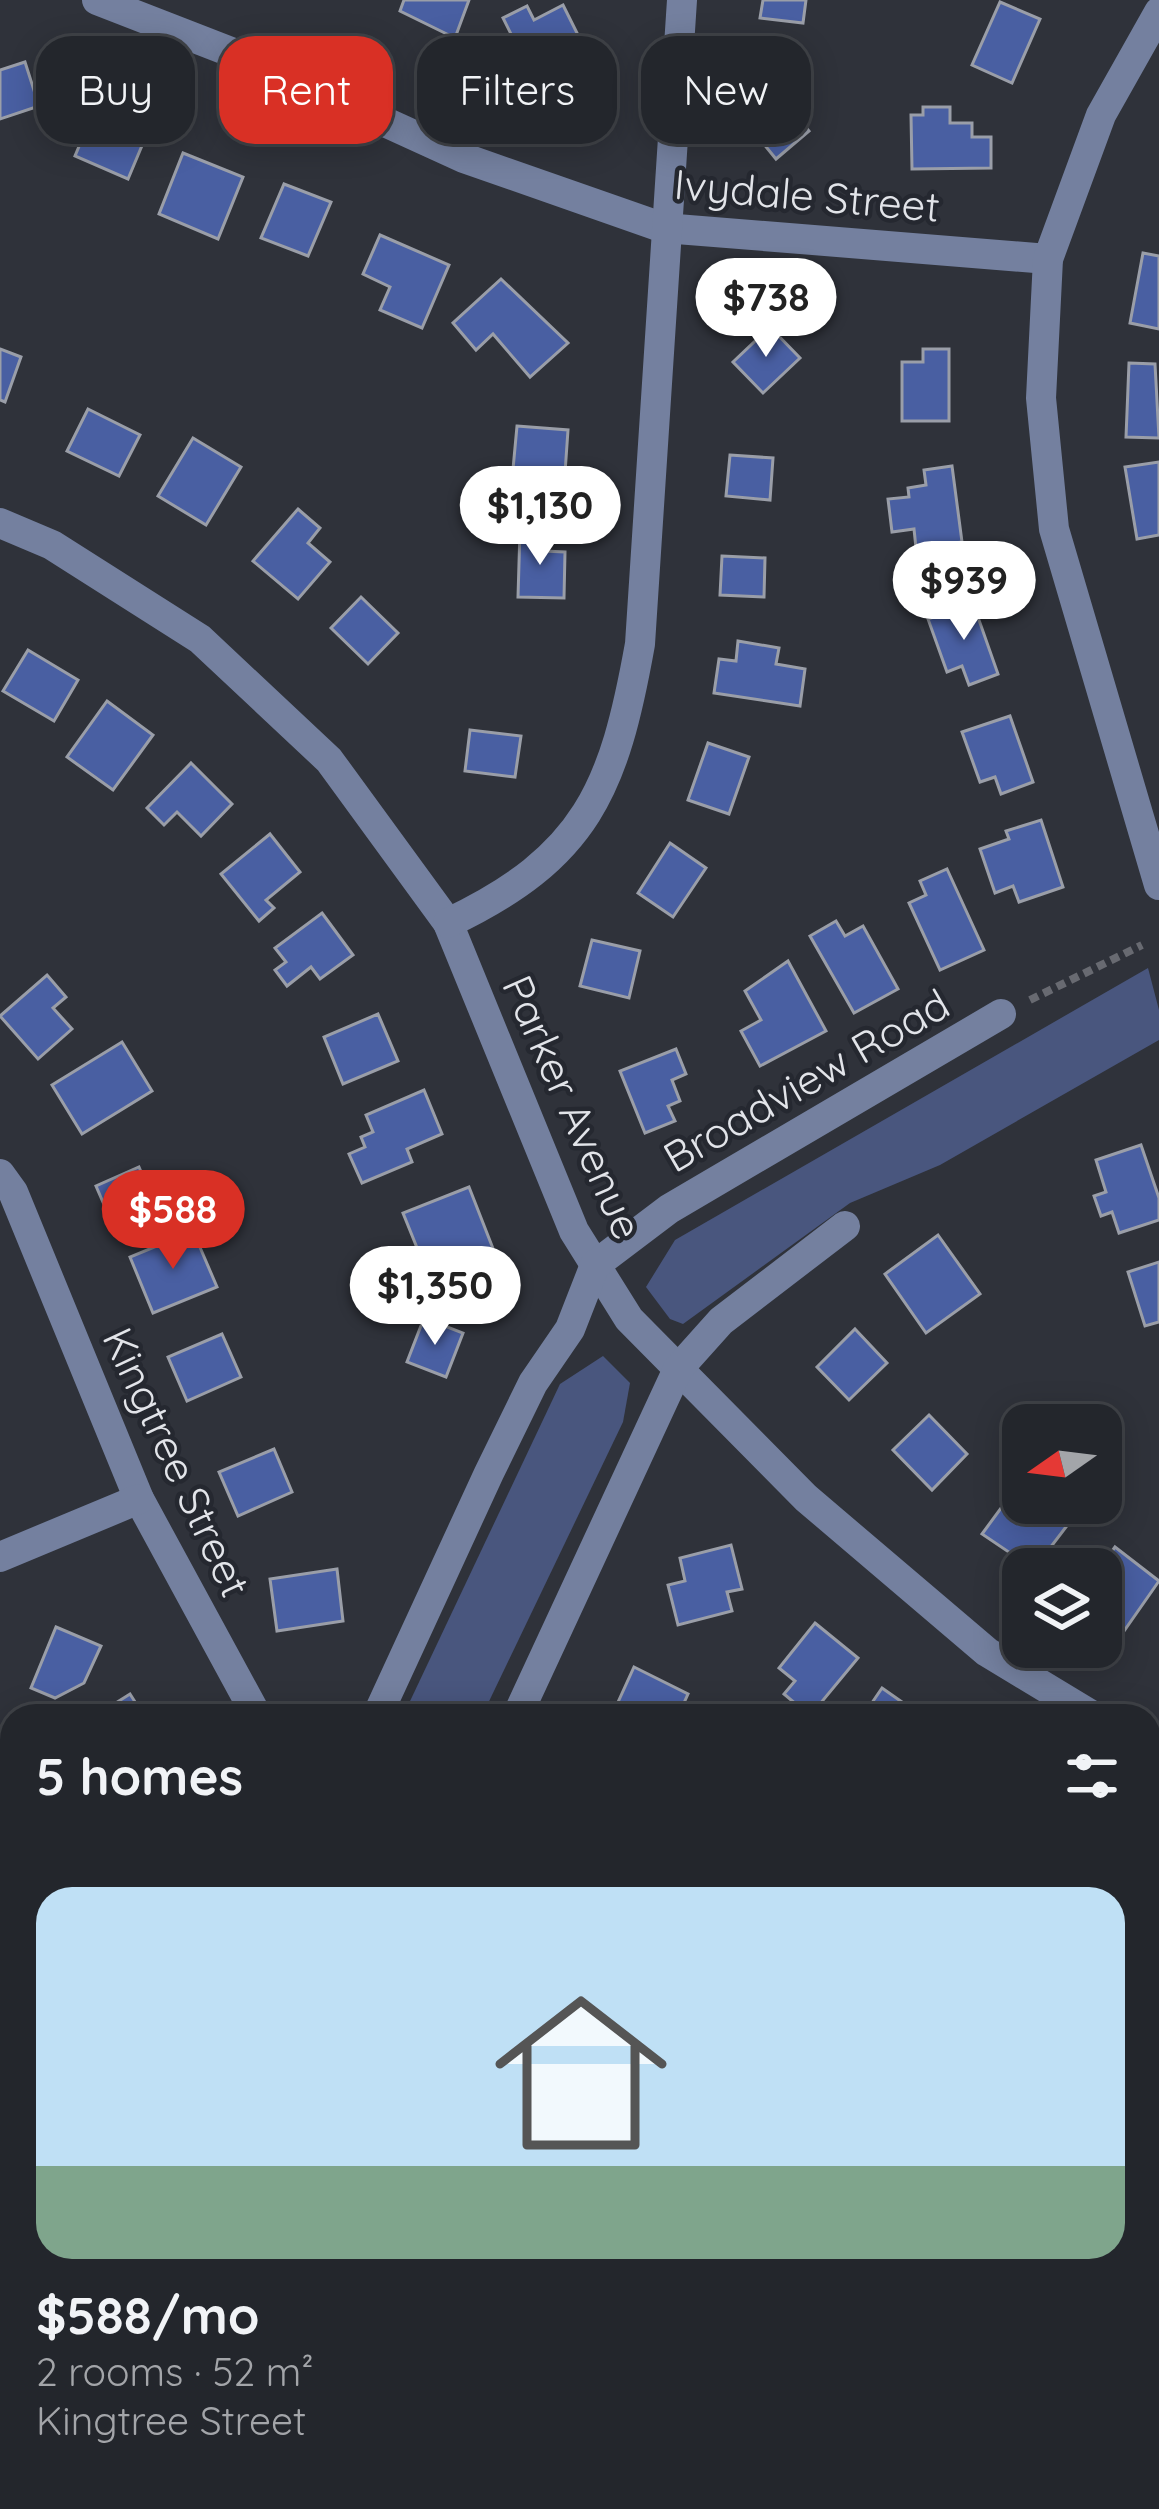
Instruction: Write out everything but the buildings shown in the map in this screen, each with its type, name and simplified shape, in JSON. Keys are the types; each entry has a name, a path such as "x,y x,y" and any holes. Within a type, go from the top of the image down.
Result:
{"street":[{"name":"Ivydale Street","path":"97,0 236,54 464,158 664,228 1048,259"},
{"path":"448,922 501,898 559,853 596,797 623,737 640,644 682,0"},
{"path":"1159,12 1101,115 1048,259 1041,398 1054,530 1159,885"},
{"name":"Parker Avenue","path":"0,523 52,545 200,639 329,760 448,922 574,1231 628,1319 806,1498 987,1652 1073,1704"},
{"name":"Broadview Road","path":"595,1265 669,1209 1001,1014"},
{"name":"Kingtree Street","path":"0,1174 14,1192 139,1499 250,1704"},
{"path":"523,1704 678,1369 721,1321 845,1226"},
{"path":"383,1704 533,1383 570,1328 595,1265"},
{"path":"0,1557 139,1499"}],"path":[{"path":"1001,1014 1142,945"}],"shaded area":[{"path":"1148,968 1159,1010 1159,1040 940,1165 850,1203 683,1324 670,1319 646,1287 675,1240"},
{"path":"603,1356 630,1383 623,1422 488,1704 409,1704 560,1384"}]}
